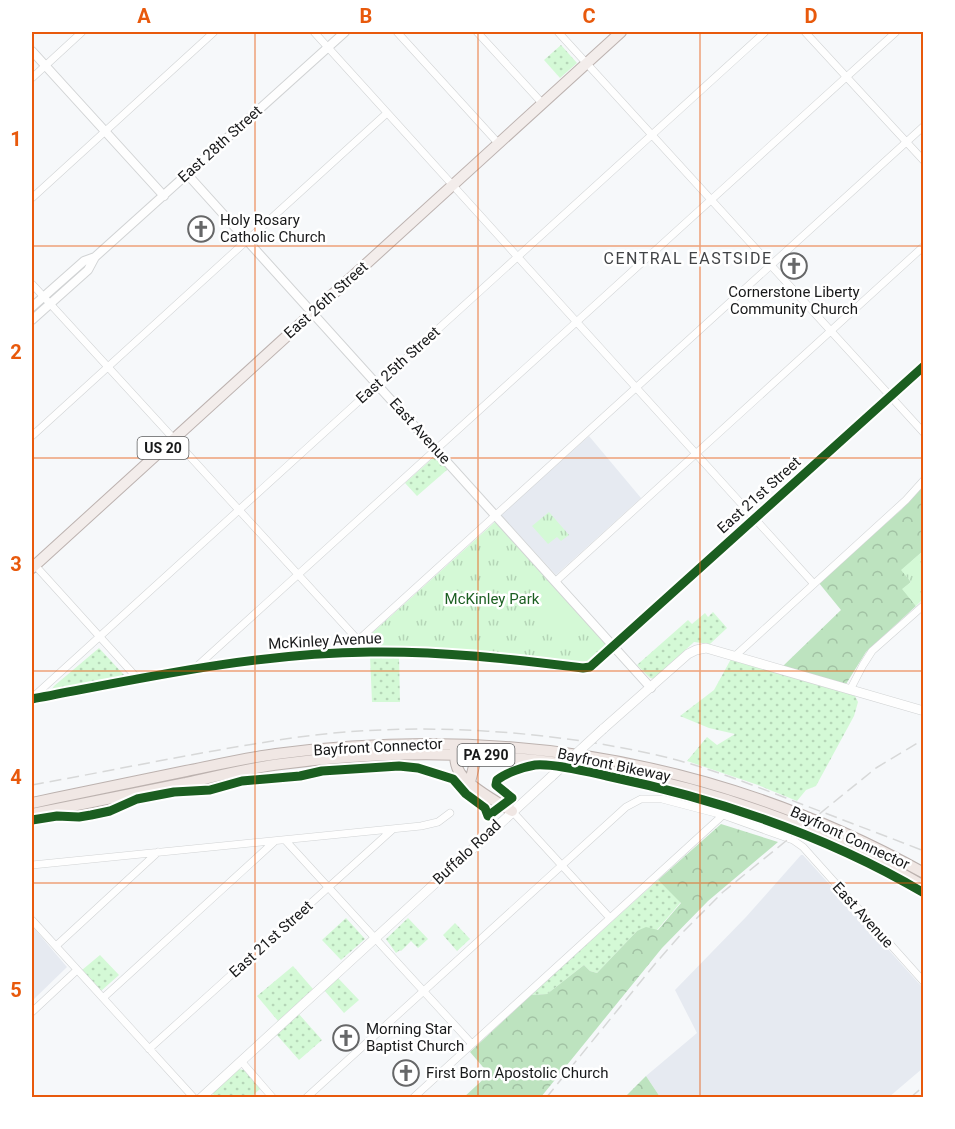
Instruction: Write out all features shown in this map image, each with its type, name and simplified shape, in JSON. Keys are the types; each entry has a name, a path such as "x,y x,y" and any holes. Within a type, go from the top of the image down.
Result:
{"highway":[{"name":"Bayfront Connector","path":"32,803 275,754 362,745 565,752 680,774 722,786 803,815 862,841 924,873"},
{"name":"Bayfront Connector","path":"32,814 279,764 455,748 477,754 580,765 632,774 716,796 787,820 827,837 885,864 924,886"},
{"path":"455,748 458,771 486,795 512,811"},
{"path":"470,782 477,754"}],"main road":[{"name":"East 26th Street","path":"33,565 621,32"},
{"name":"Buffalo Road","path":"201,1098 512,811 688,654 706,648 924,711"}],"street":[{"path":"32,78 82,32"},
{"path":"32,198 214,32"},
{"path":"314,32 814,584"},
{"name":"East 28th Street","path":"32,320 47,300 84,261 95,257 345,32"},
{"path":"397,32 498,143"},
{"path":"477,32 542,103"},
{"path":"558,32 924,433"},
{"name":"East 25th Street","path":"32,698 765,32"},
{"path":"806,32 924,161"},
{"path":"194,669 896,32"},
{"path":"32,51 164,196"},
{"path":"32,436 387,112"},
{"path":"344,653 924,126"},
{"name":"East Avenue","path":"187,174 651,688"},
{"path":"555,581 924,246"},
{"path":"32,284 369,652"},
{"name":"East 28th Street","path":"32,307 47,300"},
{"name":"East 21st Street","path":"615,646 924,366"},
{"path":"735,656 906,500 924,480"},
{"path":"33,565 138,680"},
{"path":"850,690 872,651 924,604"},
{"name":"McKinley Avenue","path":"32,698 247,661 344,653 465,655 586,668 592,666 615,646"},
{"name":"East Avenue","path":"562,865 626,807 640,800 662,799 723,815 781,834 803,847 924,982"},
{"path":"512,811 610,918"},
{"path":"32,865 392,830 432,825 450,813"},
{"path":"412,1098 723,815"},
{"name":"East 21st Street","path":"149,1049 392,830"},
{"path":"285,840 472,1044"},
{"path":"103,998 274,842"},
{"path":"56,946 158,852"},
{"path":"306,1098 562,865"},
{"path":"32,920 194,1098"},
{"path":"32,1012 77,970"},
{"path":"241,1061 273,1098"}],"shaded area":[{"path":"589,436 641,498 556,575 501,515"},
{"path":"801,855 923,988 923,1068 889,1097 660,1097 646,1076 697,1033 675,990 746,917"},
{"path":"32,926 67,967 32,1001"}],"green space":[{"path":"561,45 577,63 560,78 544,60"},
{"path":"433,458 439,459 448,469 417,496 405,483"},
{"path":"923,484 923,551 902,570 911,582 903,589 916,606 866,652 846,684 783,666 841,610 819,583 902,509"},
{"path":"549,512 569,535 561,541 557,537 548,544 532,526"},
{"name":"McKinley Park","path":"496,521 606,642 607,646 602,652 592,660 580,664 484,653 374,649 368,646 367,640 370,635"},
{"path":"923,551 923,599 916,606 902,589 911,582 901,570"},
{"path":"555,593 583,625 560,646 531,615"},
{"path":"713,612 727,628 710,644 694,642 654,679 637,665 688,620 692,624 705,613 708,617"},
{"path":"99,648 125,676 52,689 54,686"},
{"path":"370,656 399,656 400,702 372,702"},
{"path":"731,659 844,692 855,696 858,702 854,716 816,786 806,790 797,801 687,761 707,737 717,745 735,734 709,728 680,716 714,690"},
{"path":"721,824 778,842 708,901 662,948 541,1097 463,1098 489,1074 470,1052 531,995 547,994 584,965 590,971 597,973 637,931 646,927 658,930 681,903 658,880"},
{"path":"658,880 681,902 657,930 637,931 597,973 590,971 584,965 547,994 531,995"},
{"path":"346,918 365,939 341,960 322,940"},
{"path":"408,918 428,939 418,948 411,941 396,953 386,939"},
{"path":"455,923 470,939 457,951 443,935"},
{"path":"100,955 119,975 101,991 82,970"},
{"path":"293,966 313,989 278,1021 257,996"},
{"path":"338,978 359,1000 344,1013 324,990"},
{"path":"298,1013 322,1040 299,1060 276,1034"},
{"path":"238,1069 244,1070 260,1089 251,1097 216,1097 211,1092"},
{"path":"646,1076 660,1097 625,1097"}],"railway":[{"path":"32,785 299,737 390,730 485,731 625,748 684,762 742,781 924,851"},
{"path":"546,1098 655,964 723,892 876,768 924,739"},
{"path":"910,1098 924,1086"}],"cycle path":[{"path":"32,699 200,668 327,653 450,654 590,667 924,366"},
{"name":"Bayfront Bikeway","path":"32,820 57,816 91,815 110,811 137,799 174,792 210,790 242,781 300,776 322,771 399,766 418,768 453,779 466,794 485,808 488,816 512,798 496,785 497,780 525,767 551,765 648,785 770,821 849,853 924,893"}],"place":[{"name":"Holy Rosary Catholic Church","path":"201,229"},
{"name":"Cornerstone Liberty Community Church","path":"794,266"},
{"name":"Morning Star Baptist Church","path":"346,1038"},
{"name":"First Born Apostolic Church","path":"406,1073"}],"district":[{"name":"CENTRAL EASTSIDE","path":"688,258"}]}
